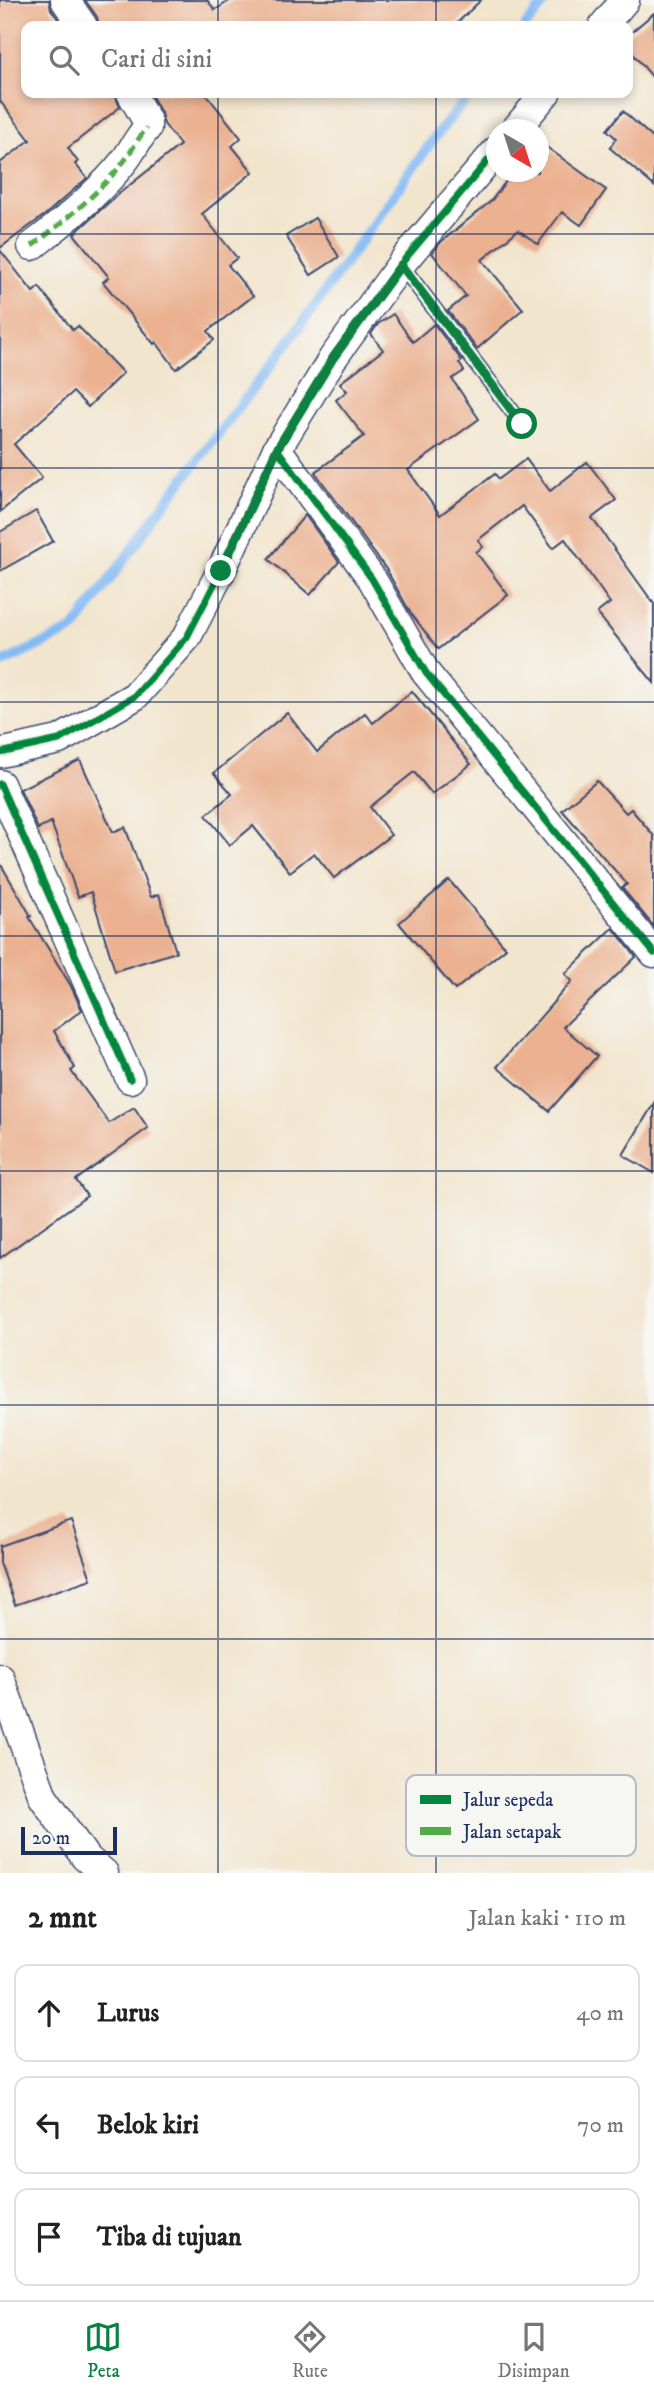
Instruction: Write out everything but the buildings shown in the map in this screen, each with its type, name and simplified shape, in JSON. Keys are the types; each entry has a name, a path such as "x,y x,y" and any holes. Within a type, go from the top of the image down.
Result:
{"street":[{"path":"65,0 80,21"},
{"path":"607,21 625,0"},
{"path":"32,246 97,191 126,159 136,140 147,128 147,121 134,98"},
{"path":"524,119 542,98"},
{"path":"0,753 59,740 135,696 187,636 221,571 277,449 333,358 401,265 486,163"},
{"path":"277,449 372,579 426,673 654,953"},
{"path":"0,784 130,1079"},
{"path":"0,1678 43,1797 85,1857 104,1873"}],"lane":[{"path":"401,265 522,424"}],"waterway":[{"path":"529,21 547,0"},
{"path":"0,664 74,629 169,498 292,338 435,137 467,98"}],"marked path":[{"path":"32,246 105,183 147,128"}],"cycle path":[{"path":"0,753 59,740 135,696 187,637 221,571 277,449 333,358 405,259 486,163"},
{"path":"277,449 372,579 426,673 654,953"},
{"path":"0,784 130,1079"}],"route":[{"path":"221,571 277,449 333,358 401,265 522,424"}]}
